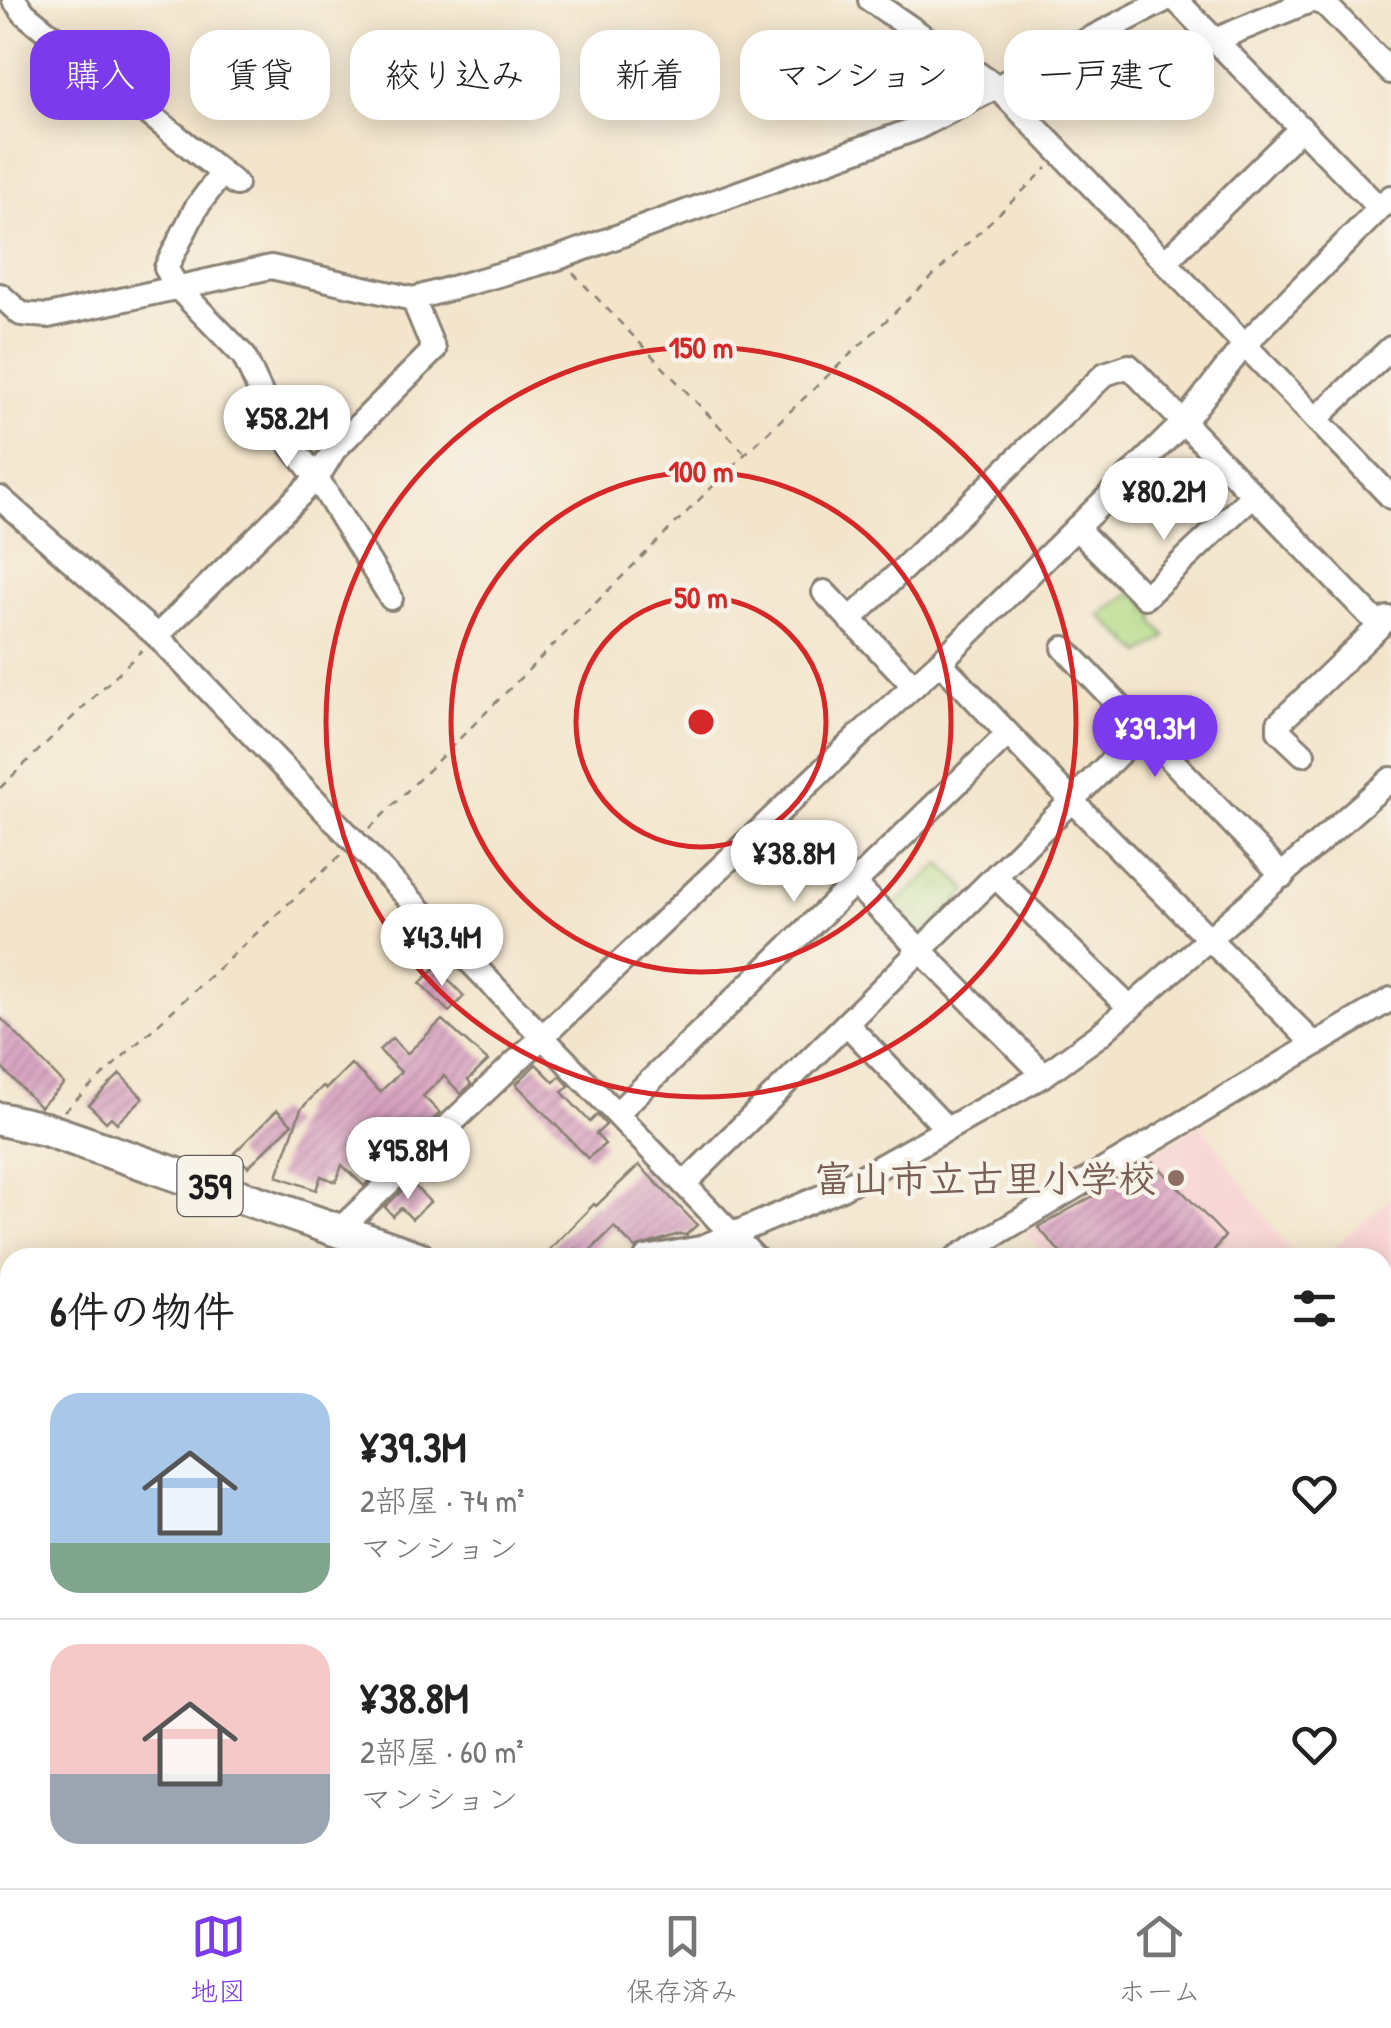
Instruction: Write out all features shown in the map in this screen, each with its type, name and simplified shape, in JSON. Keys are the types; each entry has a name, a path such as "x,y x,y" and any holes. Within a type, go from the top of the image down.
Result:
{"highway":[{"name":"359","path":"0,1119 44,1129 390,1248"},
{"name":"359","path":"0,1137 38,1145 332,1248"}],"street":[{"path":"870,0 996,86 1391,497"},
{"path":"0,295 22,314 48,316 272,266 412,299 558,258 915,129 1165,0"},
{"path":"340,1230 940,662 1183,422 1244,345 1385,202 1300,128 1176,0"},
{"path":"1215,40 1312,0 1325,4 1391,72"},
{"path":"0,24 16,3 229,179 196,208 166,268 177,287 244,356 276,426 316,478 390,598"},
{"path":"1164,262 1300,128"},
{"path":"157,636 316,478 334,450 434,350 412,299"},
{"path":"1316,420 1391,348"},
{"path":"850,620 1104,374 1128,366 1253,495 1385,620 1280,723 1279,731 1303,754"},
{"path":"1076,528 1145,597 1253,495"},
{"path":"0,498 157,636 746,1248"},
{"path":"824,592 914,686"},
{"path":"1064,648 1283,876"},
{"path":"940,662 1314,1044"},
{"path":"684,1184 1144,730"},
{"path":"617,1114 1008,734"},
{"path":"700,1248 840,1189 1044,1075 1098,1036 1391,778"},
{"path":"996,878 1130,1008"},
{"path":"854,883 1044,1075"},
{"path":"973,1248 1391,999"},
{"path":"847,1024 947,1129"}],"path":[{"path":"44,1129 354,843 746,454 1061,154"},
{"path":"558,258 746,454"},
{"path":"0,788 157,636"}],"shaded area":[{"name":"富山市立古里小学校","path":"1201,1124 1287,1248 1038,1248 1027,1232"},
{"path":"1391,1198 1391,1248 1333,1248"}],"green space":[{"path":"1132,592 1155,612 1154,622 1166,637 1142,654 1100,615"},
{"path":"941,864 968,891 921,936 892,907"}],"building":[{"path":"436,967 464,996 449,1012 420,983"},
{"path":"0,1017 64,1084 40,1107 0,1066"},
{"path":"442,1020 488,1061 468,1080 471,1084 461,1094 444,1076 423,1096 440,1113 416,1136 411,1131 378,1163 375,1175 364,1186 342,1165 336,1182 321,1176 316,1190 277,1176 301,1109 323,1086 326,1089 351,1064 380,1092 401,1072 379,1050 392,1038 407,1054"},
{"path":"536,1064 554,1082 560,1076 569,1086 562,1092 590,1122 597,1115 606,1125 596,1134 605,1144 588,1158 516,1084"},
{"path":"120,1074 143,1098 117,1123 111,1117 106,1122 89,1105"},
{"path":"277,1110 292,1124 248,1167 234,1153"},
{"path":"1154,1162 1225,1236 1216,1248 1056,1248 1038,1227"},
{"path":"639,1165 697,1225 686,1235 635,1248 614,1227 593,1248 551,1248"},
{"path":"411,1182 430,1202 412,1219 401,1208 393,1216 385,1207"}],"place":[{"name":"富山市立古里小学校","path":"1176,1178"}]}
